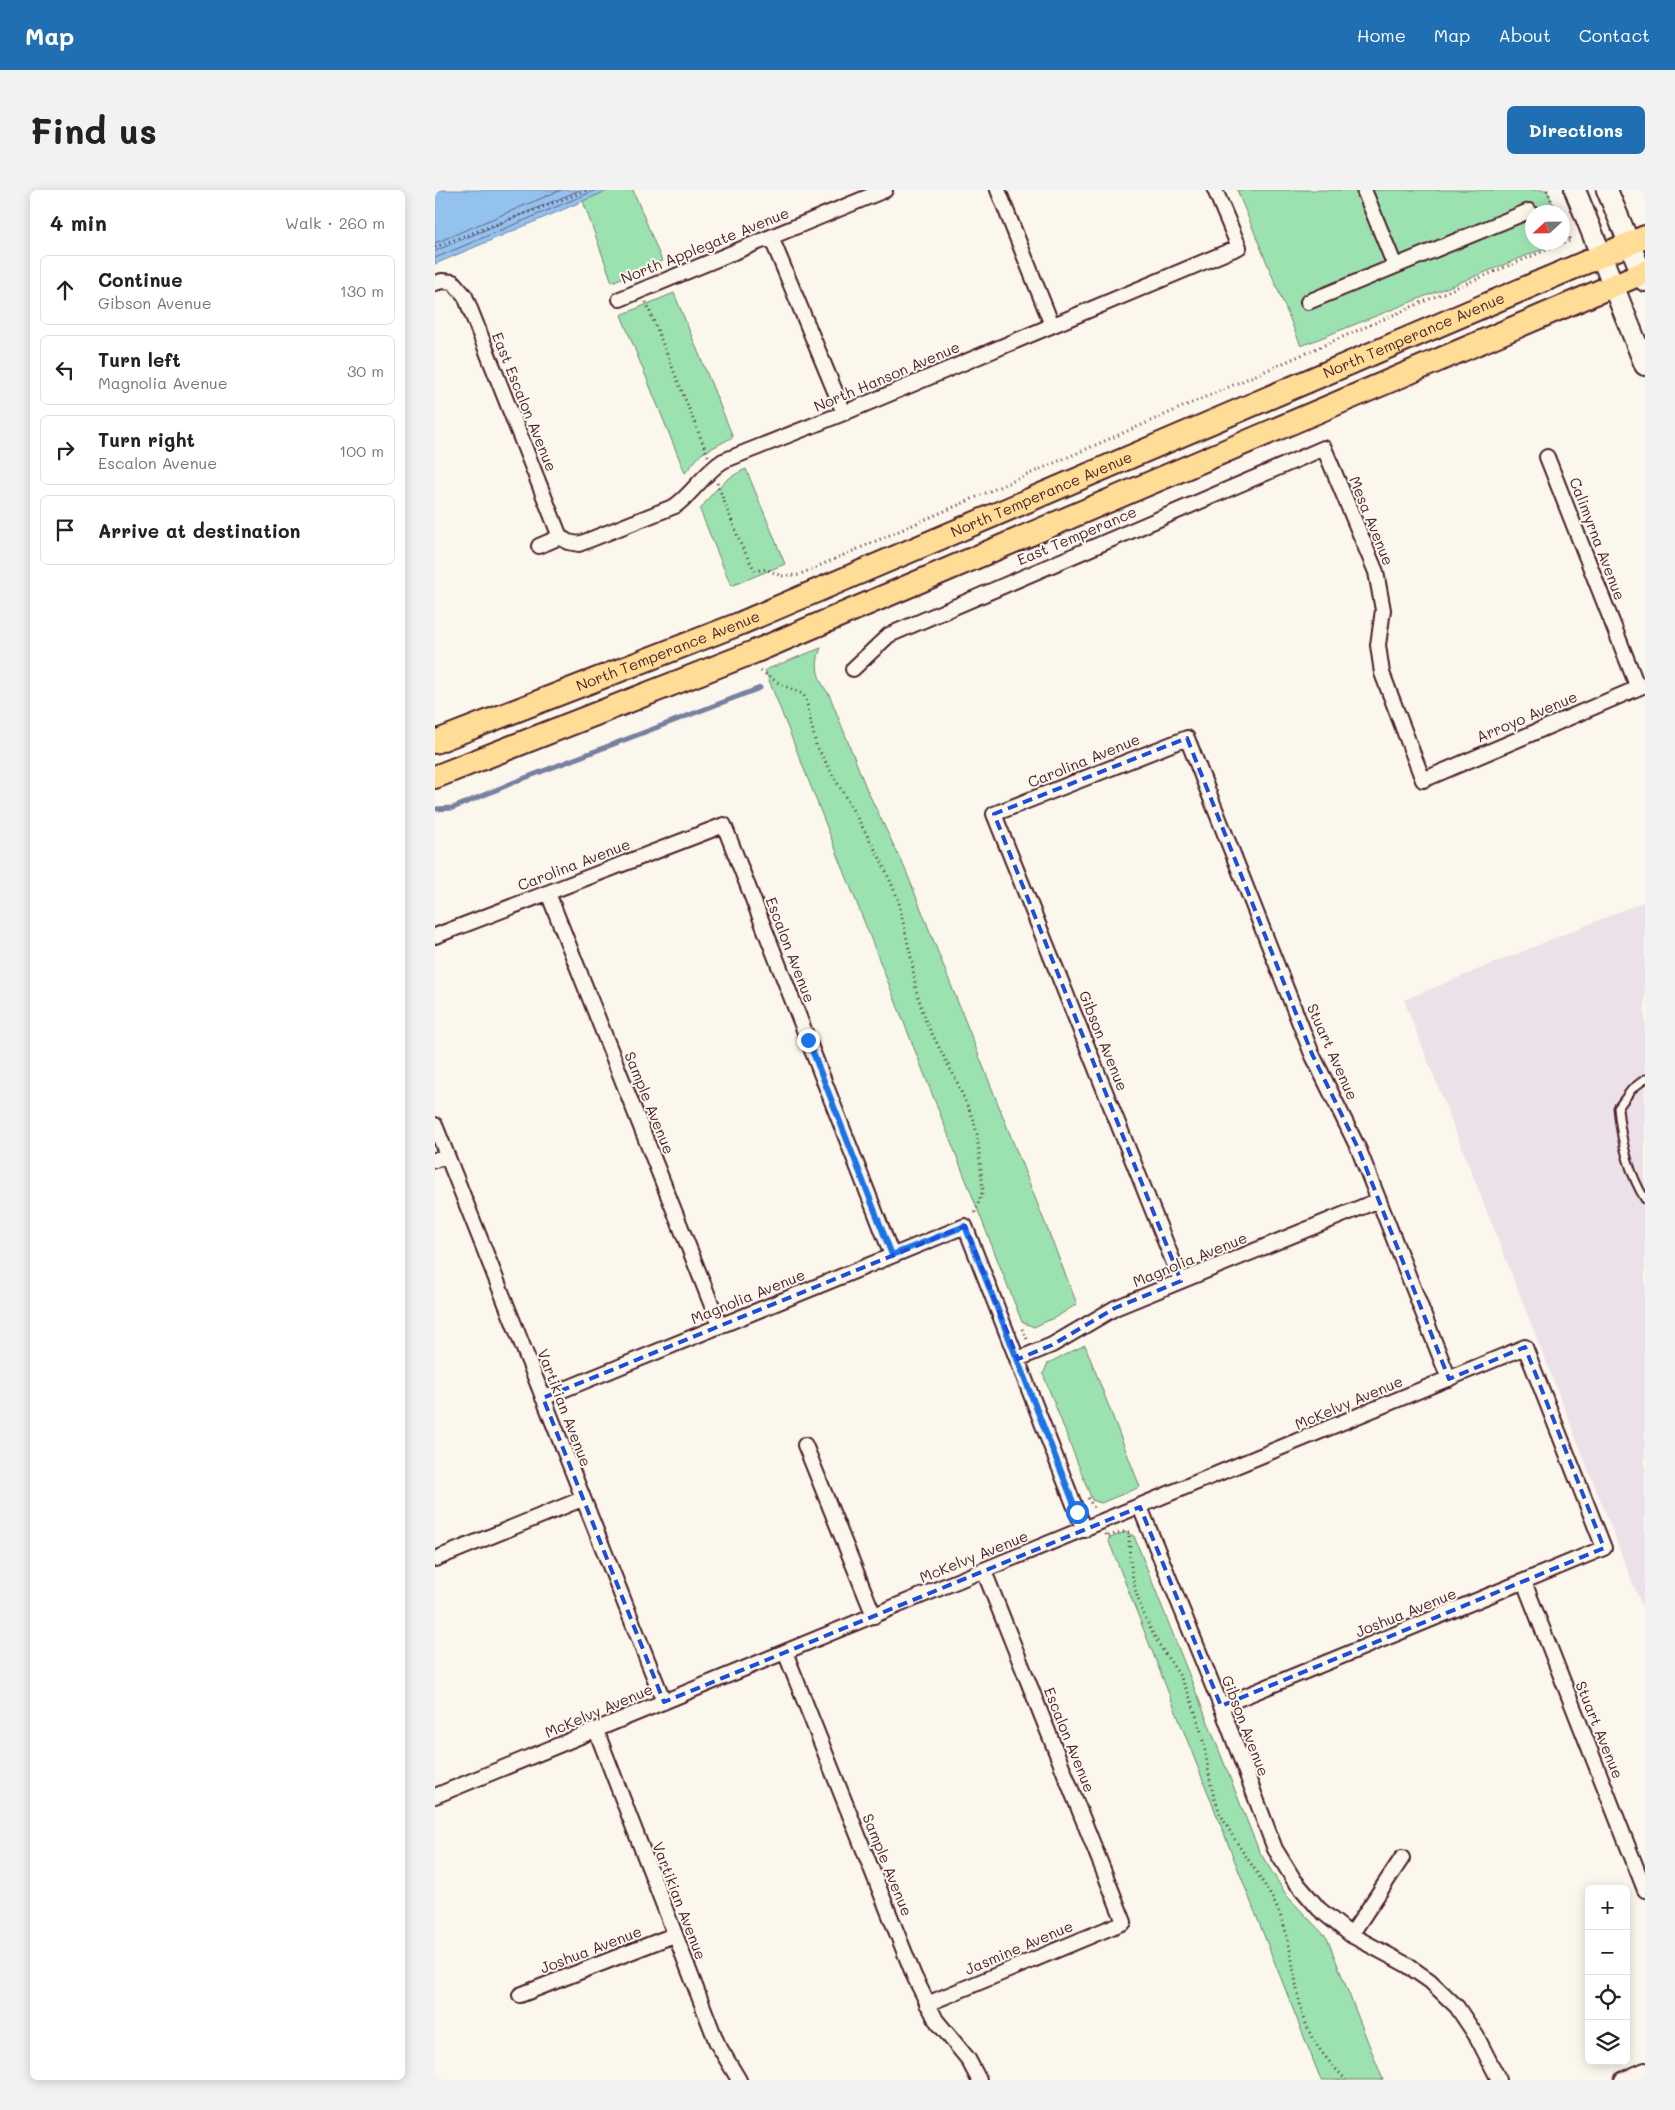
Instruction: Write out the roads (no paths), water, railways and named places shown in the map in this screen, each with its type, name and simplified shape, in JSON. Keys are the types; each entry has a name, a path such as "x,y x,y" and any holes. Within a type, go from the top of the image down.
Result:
{"main road":[{"path":"1575,190 1645,365"},
{"path":"1607,190 1637,240 1644,276"},
{"name":"North Temperance Avenue","path":"435,742 739,624 1637,240"},
{"name":"North Temperance Avenue","path":"435,777 754,652 1614,286 1644,276"}],"street":[{"name":"North Applegate Avenue","path":"620,299 885,190"},
{"path":"998,190 1052,324"},
{"name":"North Hanson Avenue","path":"560,537 568,542 579,544 675,506 686,498 712,468 723,461 844,413 1239,247 1215,190"},
{"path":"1364,190 1395,266"},
{"path":"1308,302 1525,213"},
{"path":"771,237 844,413"},
{"name":"East Escalon Avenue","path":"435,283 441,280 453,282 465,296 560,537"},
{"name":"East Temperance","path":"853,669 889,635 1324,448"},
{"name":"Mesa Avenue","path":"1324,448 1376,572 1383,610 1378,645 1382,673 1423,780"},
{"name":"Calimyrna Avenue","path":"1547,457 1641,686"},
{"path":"539,546 560,537"},
{"name":"Arroyo Avenue","path":"1423,780 1641,686"},
{"name":"Carolina Avenue","path":"994,814 1187,738"},
{"name":"Stuart Avenue","path":"1187,738 1312,1054 1359,1150 1449,1379"},
{"name":"Gibson Avenue","path":"994,814 1181,1281"},
{"name":"Carolina Avenue","path":"435,936 724,825"},
{"name":"Escalon Avenue","path":"724,825 892,1255"},
{"name":"Sample Avenue","path":"548,893 721,1326"},
{"name":"Vartikian Avenue","path":"435,1125 441,1158 543,1398 664,1702"},
{"name":"Magnolia Avenue","path":"543,1398 965,1226 1017,1358 1070,1336 1115,1308 1379,1200"},
{"name":"McKelvy Avenue","path":"435,1796 1525,1347 1604,1548"},
{"path":"1017,1358 1084,1530"},
{"path":"805,1445 874,1616"},
{"path":"435,1559 582,1499"},
{"name":"Gibson Avenue","path":"1140,1507 1221,1706 1275,1849 1294,1880 1319,1909 1351,1935 1407,1965 1437,1988 1457,2007 1477,2037 1499,2080"},
{"name":"Joshua Avenue","path":"1221,1706 1604,1548"},
{"name":"Escalon Avenue","path":"984,1570 1124,1922"},
{"name":"Stuart Avenue","path":"1523,1582 1644,1883"},
{"name":"Sample Avenue","path":"785,1652 910,1967 936,2020 968,2059 979,2080"},
{"name":"Vartikian Avenue","path":"596,1730 717,2043 739,2080"},
{"path":"1351,1935 1402,1858"},
{"name":"Jasmine Avenue","path":"927,2004 1124,1922"},
{"name":"Joshua Avenue","path":"520,1995 674,1935"},
{"path":"1622,2080 1645,2070"}],"lane":[{"path":"1645,1079 1631,1089 1618,1108 1621,1133 1636,1184 1645,1199"}],"water":[{"path":"435,190 609,190 435,264"}],"waterway":[{"path":"435,809 453,808 517,781 760,688"}]}
